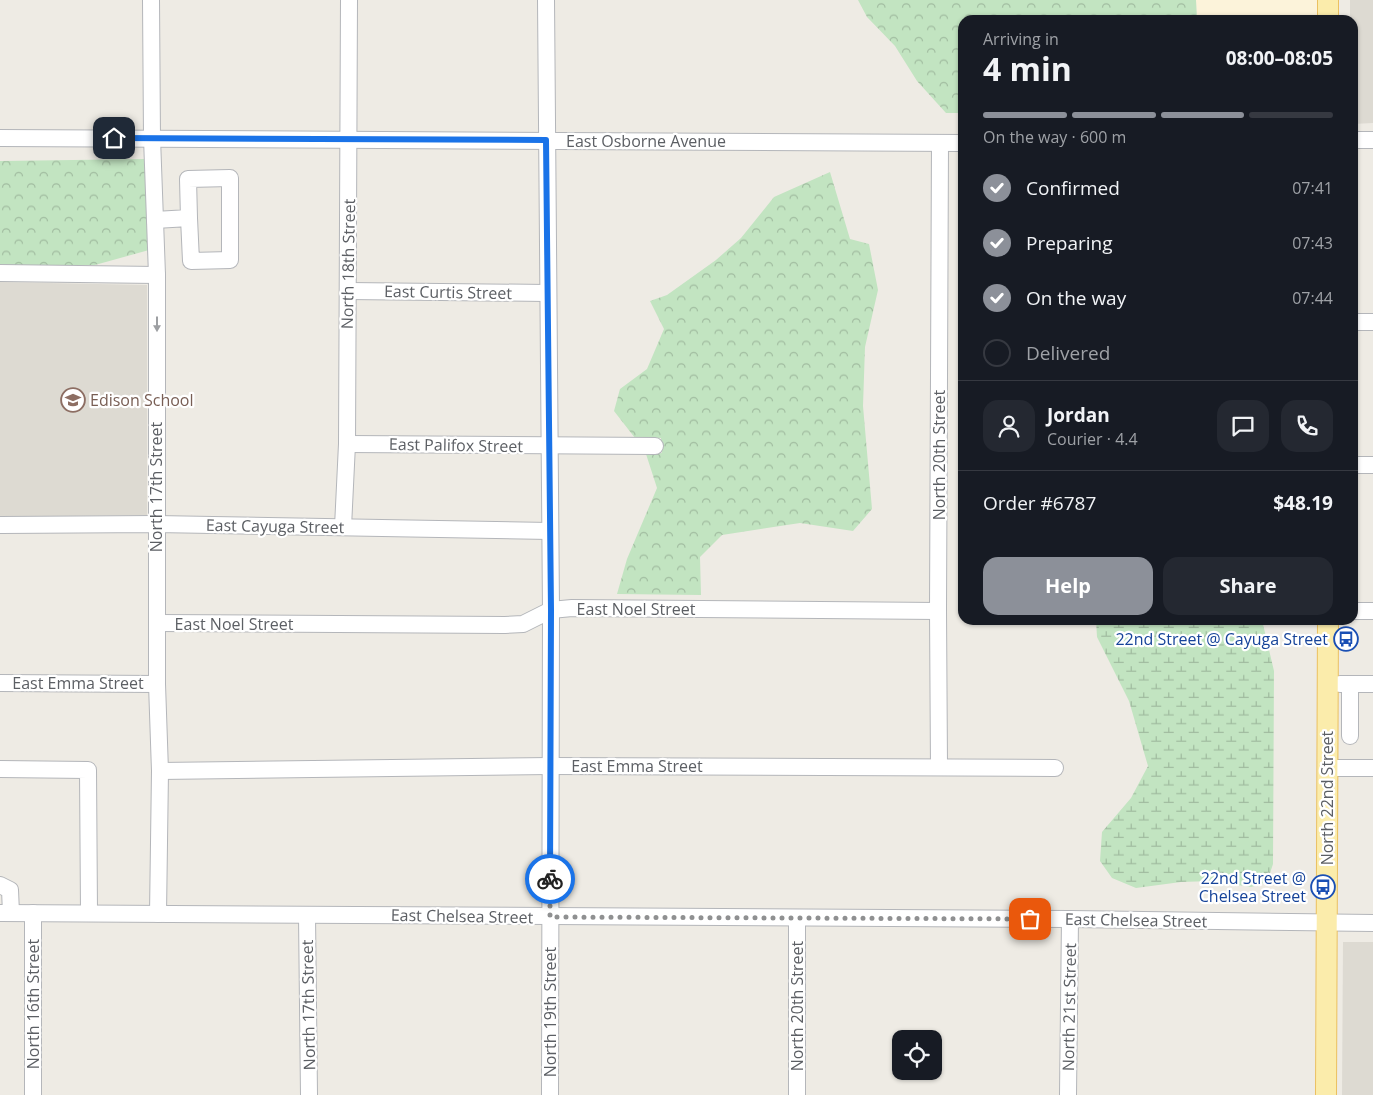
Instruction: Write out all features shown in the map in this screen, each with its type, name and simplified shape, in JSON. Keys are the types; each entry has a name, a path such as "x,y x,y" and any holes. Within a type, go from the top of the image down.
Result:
{"main road":[{"path":"1328,0 1328,15"},
{"name":"North 22nd Street","path":"1326,1095 1328,625"}],"street":[{"name":"North 17th Street","path":"151,0 152,138 157,275 156,684 160,771 158,914"},
{"name":"North 18th Street","path":"344,528 347,444 350,139 349,0"},
{"name":"North 19th Street","path":"546,0 551,610 550,1095"},
{"name":"East Osborne Avenue","path":"0,138 958,143"},
{"path":"1358,140 1373,140"},
{"name":"North 20th Street","path":"939,767 940,143"},
{"path":"230,178 230,260 192,261 189,218 188,179 230,178"},
{"path":"155,220 189,218"},
{"path":"0,273 157,275"},
{"name":"East Curtis Street","path":"348,291 547,293"},
{"path":"1358,322 1373,322"},
{"name":"East Palifox Street","path":"347,444 655,446"},
{"path":"1358,465 1373,465"},
{"name":"East Cayuga Street","path":"0,525 156,524 550,531"},
{"name":"East Noel Street","path":"157,623 505,626 523,624 551,610 938,611"},
{"path":"1358,611 1373,611"},
{"name":"East Emma Street","path":"0,683 156,684"},
{"path":"1327,684 1373,684"},
{"path":"1350,684 1350,736"},
{"name":"East Emma Street","path":"160,771 550,766 1055,768"},
{"path":"1327,768 1373,768"},
{"path":"0,769 88,770 89,913"},
{"path":"0,885 10,890 5,913"},
{"name":"East Chelsea Street","path":"5,913 1070,919 1373,923"},
{"name":"North 16th Street","path":"32,913 32,1095"},
{"name":"North 17th Street","path":"307,915 309,1095"},
{"name":"North 20th Street","path":"796,918 796,1095"},
{"name":"North 21st Street","path":"1068,1095 1070,919"}],"shaded area":[{"path":"1196,0 1321,0 1321,15 1197,15"},
{"path":"1350,0 1373,0 1373,123 1358,124 1358,15 1350,15"},
{"name":"Edison School","path":"0,282 147,285 147,515 0,517"},
{"path":"1343,942 1373,942 1373,1095 1342,1095"}],"green space":[{"path":"858,0 1196,0 1197,15 958,15 958,113 946,113 917,81 895,46 867,17"},
{"path":"146,159 149,250 95,265 0,265 0,161"},
{"path":"830,172 850,239 869,244 878,290 865,347 863,406 872,509 853,531 800,523 722,535 700,557 701,595 617,594 627,559 657,488 646,454 662,453 661,438 635,438 614,411 620,389 647,369 664,329 650,301 667,295 716,260 741,238 774,197"},
{"path":"1096,625 1263,625 1274,671 1273,864 1267,882 1251,887 1212,881 1181,882 1136,888 1112,878 1100,861 1102,832 1131,798 1148,766 1129,701 1097,637"}],"way so far":[{"path":"550,879 550,917 1030,919"}],"place":[{"name":"Edison School","path":"73,400"},
{"name":"22nd Street @ Cayuga Street","path":"1346,639"},
{"name":"22nd Street @ Chelsea Street","path":"1323,887"}],"route":[{"path":"114,138 546,140 551,610 550,879"}]}
